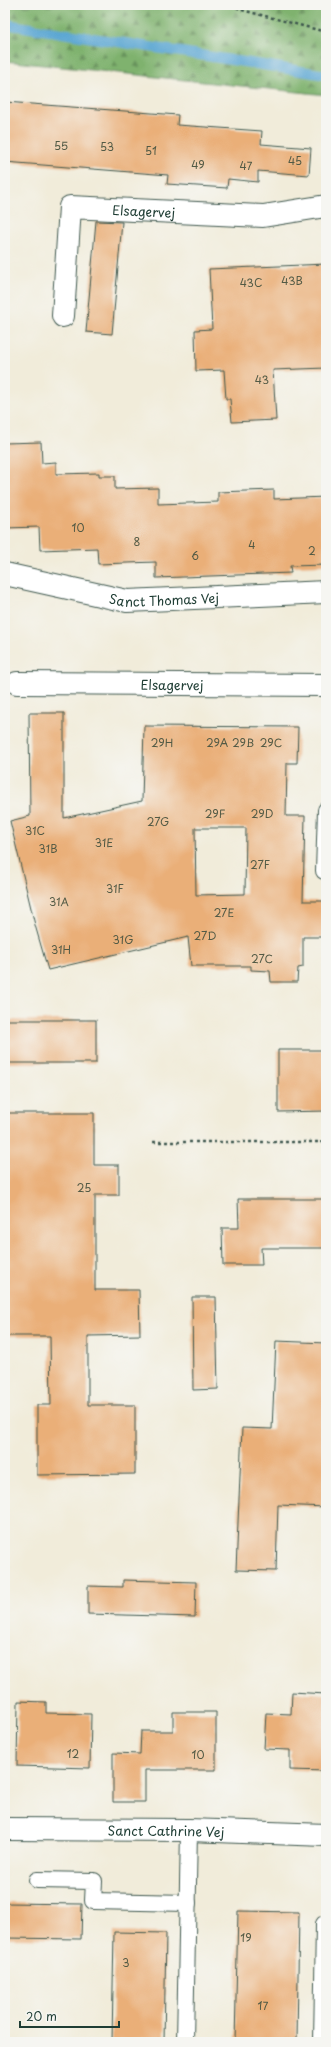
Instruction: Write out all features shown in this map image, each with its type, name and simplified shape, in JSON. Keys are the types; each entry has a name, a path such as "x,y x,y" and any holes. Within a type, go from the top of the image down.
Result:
{"street":[{"name":"Elsagervej","path":"63,316 70,207 263,216 326,206"},
{"name":"Sanct Thomas Vej","path":"5,574 127,601 326,592"},
{"name":"Elsagervej","path":"17,683 326,685"},
{"name":"Sanct Cathrine Vej","path":"5,1829 190,1830 326,1836"}],"lane":[{"path":"326,810 324,870 326,870"},
{"path":"185,2042 190,1830"},
{"path":"37,1880 94,1881 93,1901 188,1903"},
{"path":"322,2042 325,1963 324,1924"}],"path":[{"path":"231,5 242,10 326,32"},
{"path":"153,1142 326,1142"}],"green space":[{"path":"5,5 326,5 326,95 5,61"}],"building":[{"path":"5,102 178,115 177,125 262,131 261,144 311,148 309,175 258,171 258,182 228,179 227,188 167,184 168,175 5,162"},
{"path":"96,221 122,222 112,334 86,332"},
{"path":"326,264 326,368 273,370 276,420 232,422 230,399 226,399 224,370 196,371 195,330 212,329 209,269"},
{"path":"41,442 42,463 56,462 56,474 99,473 99,476 115,476 115,489 158,488 158,504 218,502 218,492 274,490 274,499 326,497 326,565 290,566 291,573 156,578 156,562 98,564 97,548 40,550 39,527 5,528 5,443"},
{"path":"29,713 64,713 64,818 142,801 144,726 298,727 297,763 287,763 286,816 305,816 303,901 326,901 326,937 303,937 303,967 298,968 297,982 271,982 270,971 251,970 251,966 191,966 188,937 48,970 35,925 10,821 30,816","holes":["195,828 246,828 245,894 196,895"]},
{"path":"5,1020 96,1020 96,1063 5,1063"},
{"path":"278,1050 326,1050 326,1111 278,1112"},
{"path":"5,1113 94,1113 94,1165 119,1165 119,1195 95,1195 95,1290 139,1290 140,1335 88,1336 88,1405 135,1405 135,1474 37,1475 37,1405 51,1405 50,1336 5,1336"},
{"path":"238,1199 326,1199 326,1248 261,1248 262,1265 223,1265 222,1228 239,1228"},
{"path":"192,1297 216,1297 218,1389 193,1390"},
{"path":"276,1341 326,1343 326,1507 278,1505 276,1571 236,1570 242,1428 272,1429"},
{"path":"123,1580 196,1582 195,1617 88,1614 88,1586 123,1587"},
{"path":"292,1692 326,1694 326,1771 290,1770 290,1750 264,1749 266,1713 291,1714"},
{"path":"18,1701 46,1702 46,1713 91,1714 90,1768 17,1766"},
{"path":"173,1712 216,1712 216,1770 145,1770 145,1802 113,1802 113,1753 140,1754 141,1731 173,1731"},
{"path":"5,1903 82,1904 81,1939 5,1938"},
{"path":"238,1911 299,1912 297,2042 235,2042"},
{"path":"114,1932 166,1933 164,2042 112,2042"}],"waterway":[{"path":"5,24 326,75"}]}
